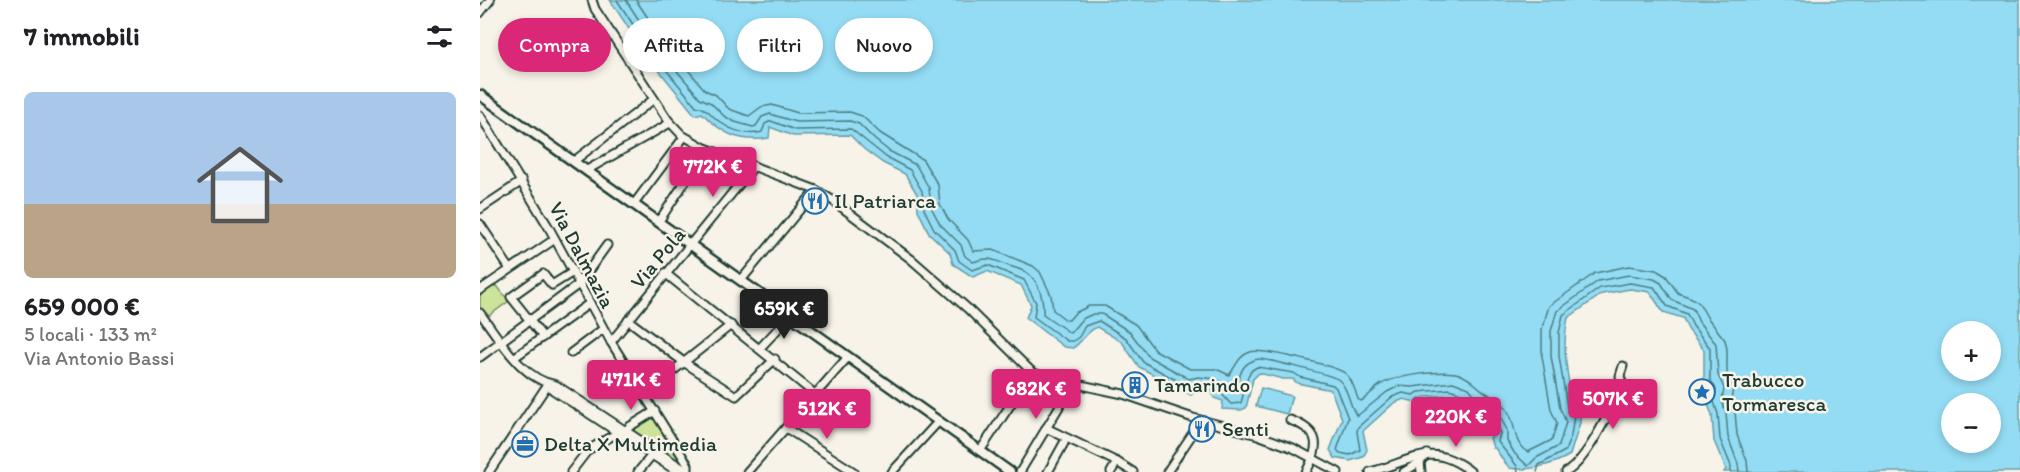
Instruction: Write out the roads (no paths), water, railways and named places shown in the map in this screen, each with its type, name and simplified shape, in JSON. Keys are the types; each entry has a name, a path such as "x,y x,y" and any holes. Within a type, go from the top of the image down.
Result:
{"main road":[{"path":"480,95 1011,472"}],"street":[{"path":"480,13 490,0"},
{"path":"592,0 595,9 670,123 684,136 707,149 816,190 911,259 967,308 1032,372 1044,377 1123,394 1201,421 1258,435 1293,448 1338,472"},
{"path":"574,162 654,99"},
{"name":"Via Dalmazia","path":"480,115 522,180 603,329 688,465 688,472"},
{"path":"587,170 670,123"},
{"path":"634,204 684,136"},
{"path":"659,221 707,149"},
{"name":"Via Pola","path":"611,342 754,166"},
{"path":"480,209 522,180"},
{"path":"742,279 816,190"},
{"path":"480,224 510,269"},
{"path":"480,290 555,239"},
{"path":"480,357 579,284 607,245"},
{"path":"543,337 511,297 543,274 552,285 573,272"},
{"path":"665,273 775,359 816,395"},
{"path":"515,357 590,303"},
{"path":"760,348 791,315"},
{"path":"481,318 526,370 548,384 553,390 688,472"},
{"path":"628,320 685,363 736,396 775,359"},
{"path":"644,394 731,325"},
{"path":"571,353 603,329"},
{"path":"747,472 848,357"},
{"path":"1566,472 1588,448 1623,386 1620,376 1623,366"},
{"path":"980,451 1032,372"},
{"path":"1020,472 1074,382"},
{"path":"489,472 548,384"},
{"path":"571,472 588,450 623,433 655,411"},
{"path":"1290,420 1308,429 1316,437 1313,460 1306,472"},
{"path":"892,472 939,421"},
{"path":"1167,472 1201,421"},
{"path":"786,428 854,472"},
{"path":"1046,428 1133,472"},
{"path":"623,433 678,472"},
{"path":"1048,472 1064,443"},
{"path":"1404,472 1420,462 1427,454"},
{"path":"1370,472 1427,454 1459,463 1471,472"},
{"path":"638,472 652,455"},
{"path":"1110,472 1117,462"},
{"path":"1420,462 1421,472"}],"water":[{"path":"610,0 2020,0 2020,472 1724,472 1726,469 1714,441 1712,415 1707,402 1710,390 1704,385 1704,350 1688,329 1683,318 1663,312 1650,292 1630,289 1602,294 1568,318 1565,340 1567,373 1573,406 1580,408 1580,423 1570,455 1541,466 1525,469 1510,468 1493,448 1490,438 1494,434 1488,421 1475,412 1467,427 1462,427 1465,419 1465,406 1459,398 1446,396 1425,397 1415,402 1404,399 1394,403 1363,431 1367,450 1363,457 1350,461 1335,458 1330,450 1342,419 1331,390 1297,383 1293,379 1259,373 1253,379 1246,408 1222,409 1223,401 1214,398 1212,391 1197,390 1191,395 1139,367 1122,342 1097,327 1073,348 1064,347 1026,318 1031,305 1021,285 987,271 973,277 953,264 950,253 929,233 918,210 917,194 905,174 883,163 850,135 793,136 770,127 769,138 740,138 724,131 702,113 695,115 660,72 725,72 725,18 623,20"},
{"path":"1261,388 1292,396 1287,414 1256,406"}],"place":[{"name":"Il Patriarca","path":"815,201"},
{"name":"Tamarindo","path":"1135,385"},
{"name":"Trabucco Tormaresca","path":"1702,392"},
{"name":"Senti","path":"1202,429"},
{"name":"Delta X Multimedia","path":"525,444"}]}
